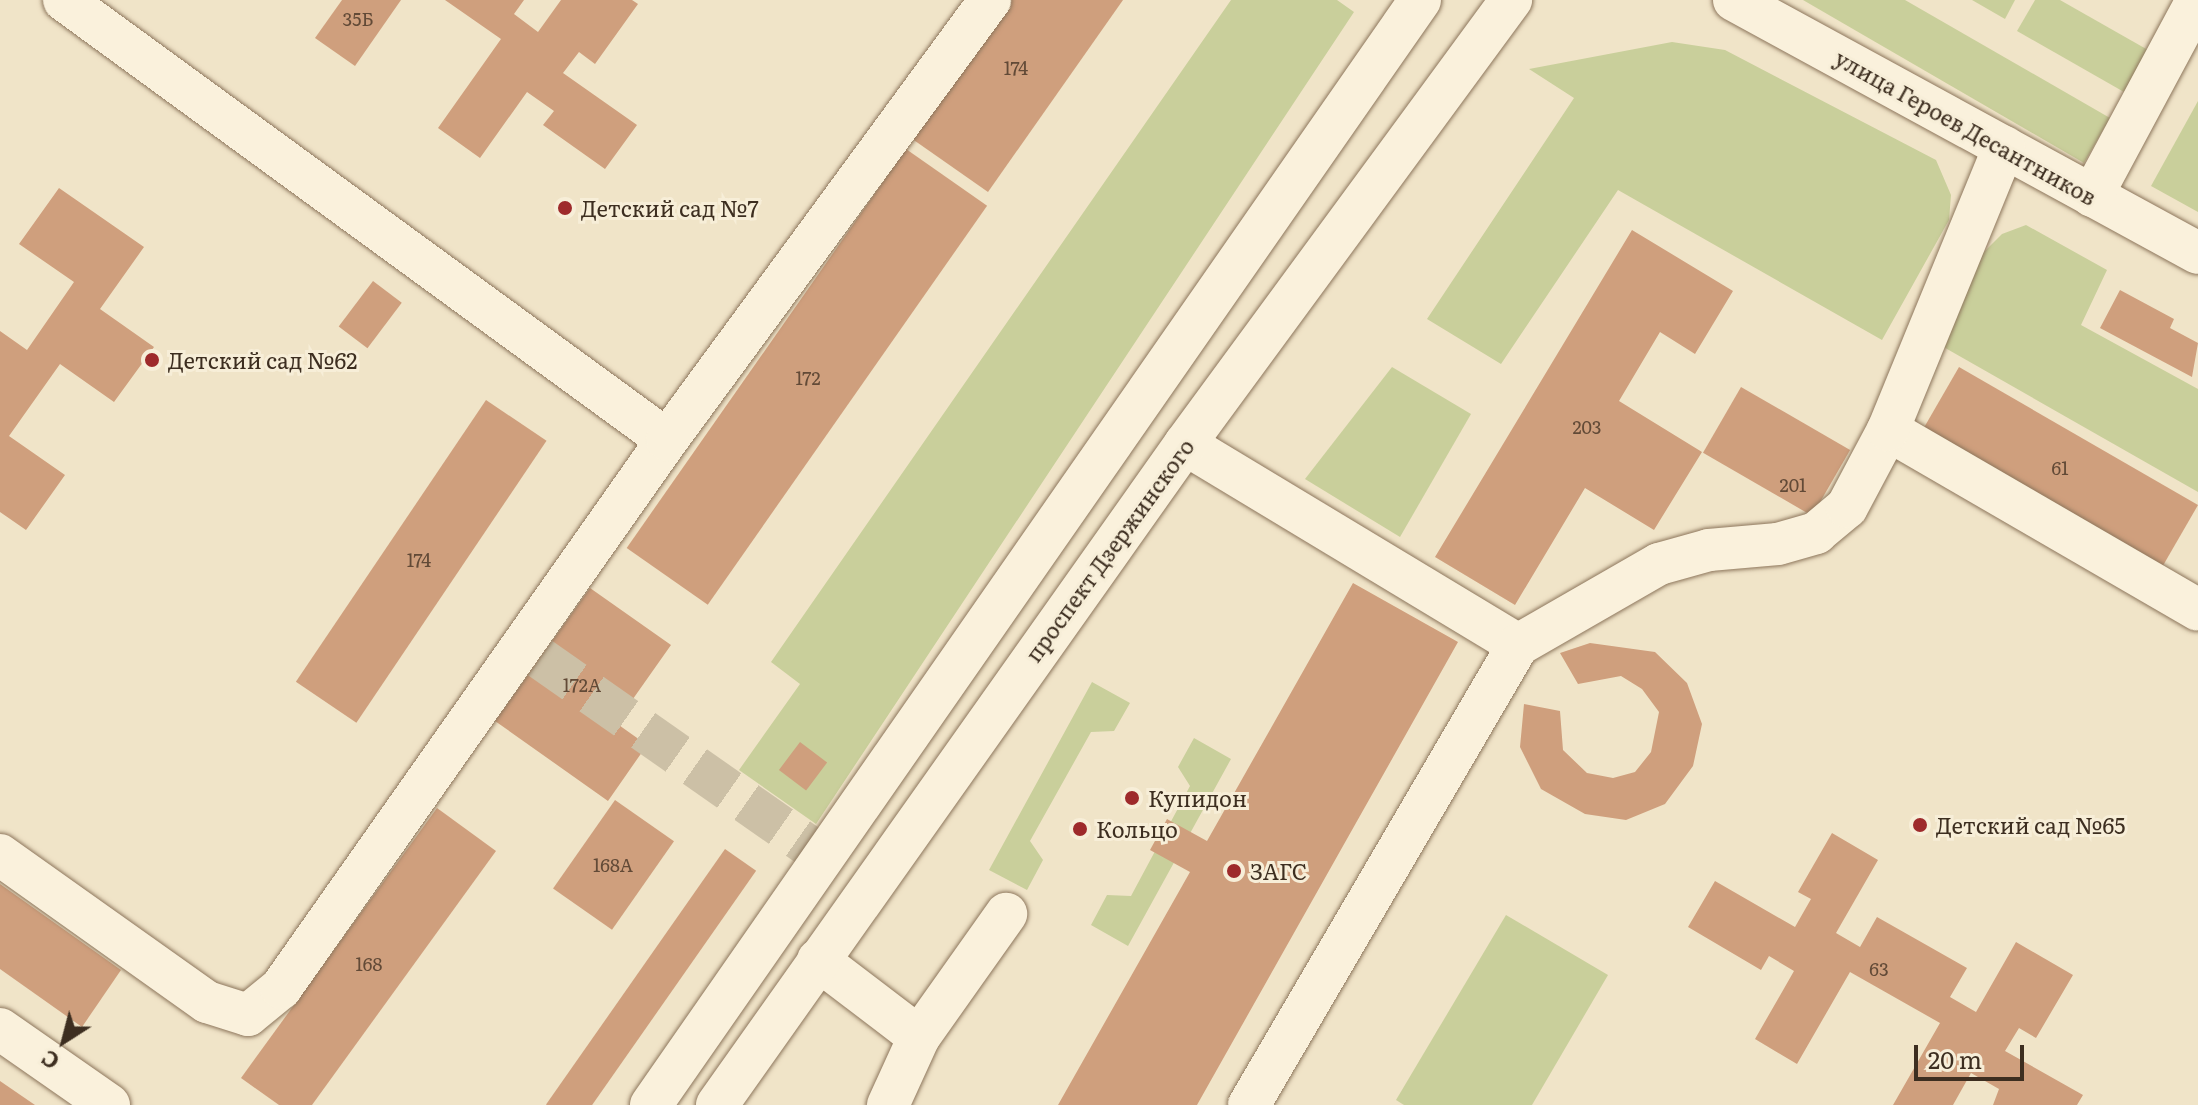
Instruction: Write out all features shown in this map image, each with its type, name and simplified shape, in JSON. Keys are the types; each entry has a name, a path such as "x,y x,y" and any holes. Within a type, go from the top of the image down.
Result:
{"street":[{"path":"64,0 667,440"},
{"path":"0,855 207,1002 248,1015 281,988 538,640 667,440 990,0"},
{"path":"651,1105 1420,0"},
{"name":"проспект Дзержинского","path":"717,1105 1185,444 1511,0"},
{"name":"улица Героев Десантников","path":"1734,0 2198,253"},
{"path":"2092,196 2197,0"},
{"path":"1249,1105 1518,645 1659,564 1709,550 1778,544 1816,533 1847,507 1888,430 2004,147"},
{"path":"1888,430 2198,610"},
{"path":"1185,444 1518,645"},
{"path":"888,1105 919,1037 1006,914"},
{"path":"818,960 919,1037"},
{"path":"0,1029 109,1105"}],"green space":[{"path":"1231,0 1337,0 1354,12 816,824 739,770 800,684 771,662"},
{"path":"1803,0 1905,0 2110,118 2084,163"},
{"path":"1972,0 2015,0 2005,19"},
{"path":"2035,0 2060,0 2148,50 2124,92 2017,31"},
{"path":"1672,42 1725,50 1936,160 1951,195 1949,220 1882,340 1618,190 1501,364 1427,319 1574,98 1529,69"},
{"path":"2198,101 2198,212 2151,186"},
{"path":"2026,225 2107,270 2081,325 2198,389 2198,492 1940,345 1977,259 2002,234"},
{"path":"1392,367 1471,414 1400,537 1305,479"},
{"path":"1092,682 1130,703 1114,731 1091,732 1030,841 1043,860 1027,890 989,870"},
{"path":"1194,738 1231,759 1128,946 1091,925 1107,895 1131,896 1190,786 1178,767"},
{"path":"1506,915 1608,975 1532,1105 1404,1105 1396,1100"}],"building":[{"path":"342,0 401,0 355,66 315,38"},
{"path":"445,0 524,0 514,14 538,32 561,0 632,0 638,4 595,64 579,52 563,73 637,125 605,169 543,125 554,111 527,92 480,158 438,128 501,39"},
{"path":"1003,0 1123,0 988,192 908,136"},
{"path":"906,149 987,206 708,605 627,548"},
{"path":"59,188 144,247 100,309 154,347 114,402 60,364 9,436 65,475 26,530 0,512 0,331 27,350 74,282 19,244"},
{"path":"1632,230 1733,291 1695,354 1660,332 1619,401 1702,452 1654,530 1585,488 1515,605 1435,557"},
{"path":"373,281 402,303 367,348 339,327"},
{"path":"2120,290 2174,319 2170,328 2198,343 2192,377 2100,328"},
{"path":"1959,367 2198,505 2161,569 1922,431"},
{"path":"1741,387 1850,450 1812,516 1703,453"},
{"path":"486,400 547,441 356,723 296,682"},
{"path":"1353,583 1458,642 1197,1105 1058,1105 1190,872 1150,850 1167,819 1207,841"},
{"path":"590,588 671,645 616,723 647,745 608,801 495,721"},
{"path":"1590,643 1655,652 1687,683 1702,724 1693,766 1665,804 1626,820 1585,814 1541,789 1520,747 1524,704 1560,711 1563,750 1587,773 1613,778 1635,772 1651,752 1659,712 1642,689 1621,676 1578,684 1560,653"},
{"path":"800,742 827,762 806,790 779,770"},
{"path":"615,800 674,841 612,930 553,888"},
{"path":"437,808 496,851 312,1105 279,1105 241,1078"},
{"path":"1832,833 1878,860 1836,933 1860,947 1877,917 1967,968 1950,997 1976,1012 2016,942 2073,975 2036,1038 2019,1028 2005,1051 2083,1095 2077,1105 1993,1105 1999,1089 1971,1073 1953,1105 1893,1105 1940,1023 1850,972 1797,1064 1755,1039 1794,971 1769,956 1761,970 1688,927 1715,881 1795,927 1811,899 1798,892"},
{"path":"725,849 756,871 592,1105 546,1105"},
{"path":"0,884 121,970 82,1027 0,969"},
{"path":"0,1081 35,1105 0,1105"}],"tunnel":[{"path":"540,658 823,856"}],"place":[{"name":"Детский сад №7","path":"565,208"},
{"name":"Детский сад №62","path":"152,360"},
{"name":"Купидон","path":"1132,798"},
{"name":"Детский сад №65","path":"1920,825"},
{"name":"Кольцо","path":"1080,829"},
{"name":"ЗАГС","path":"1234,871"}]}
